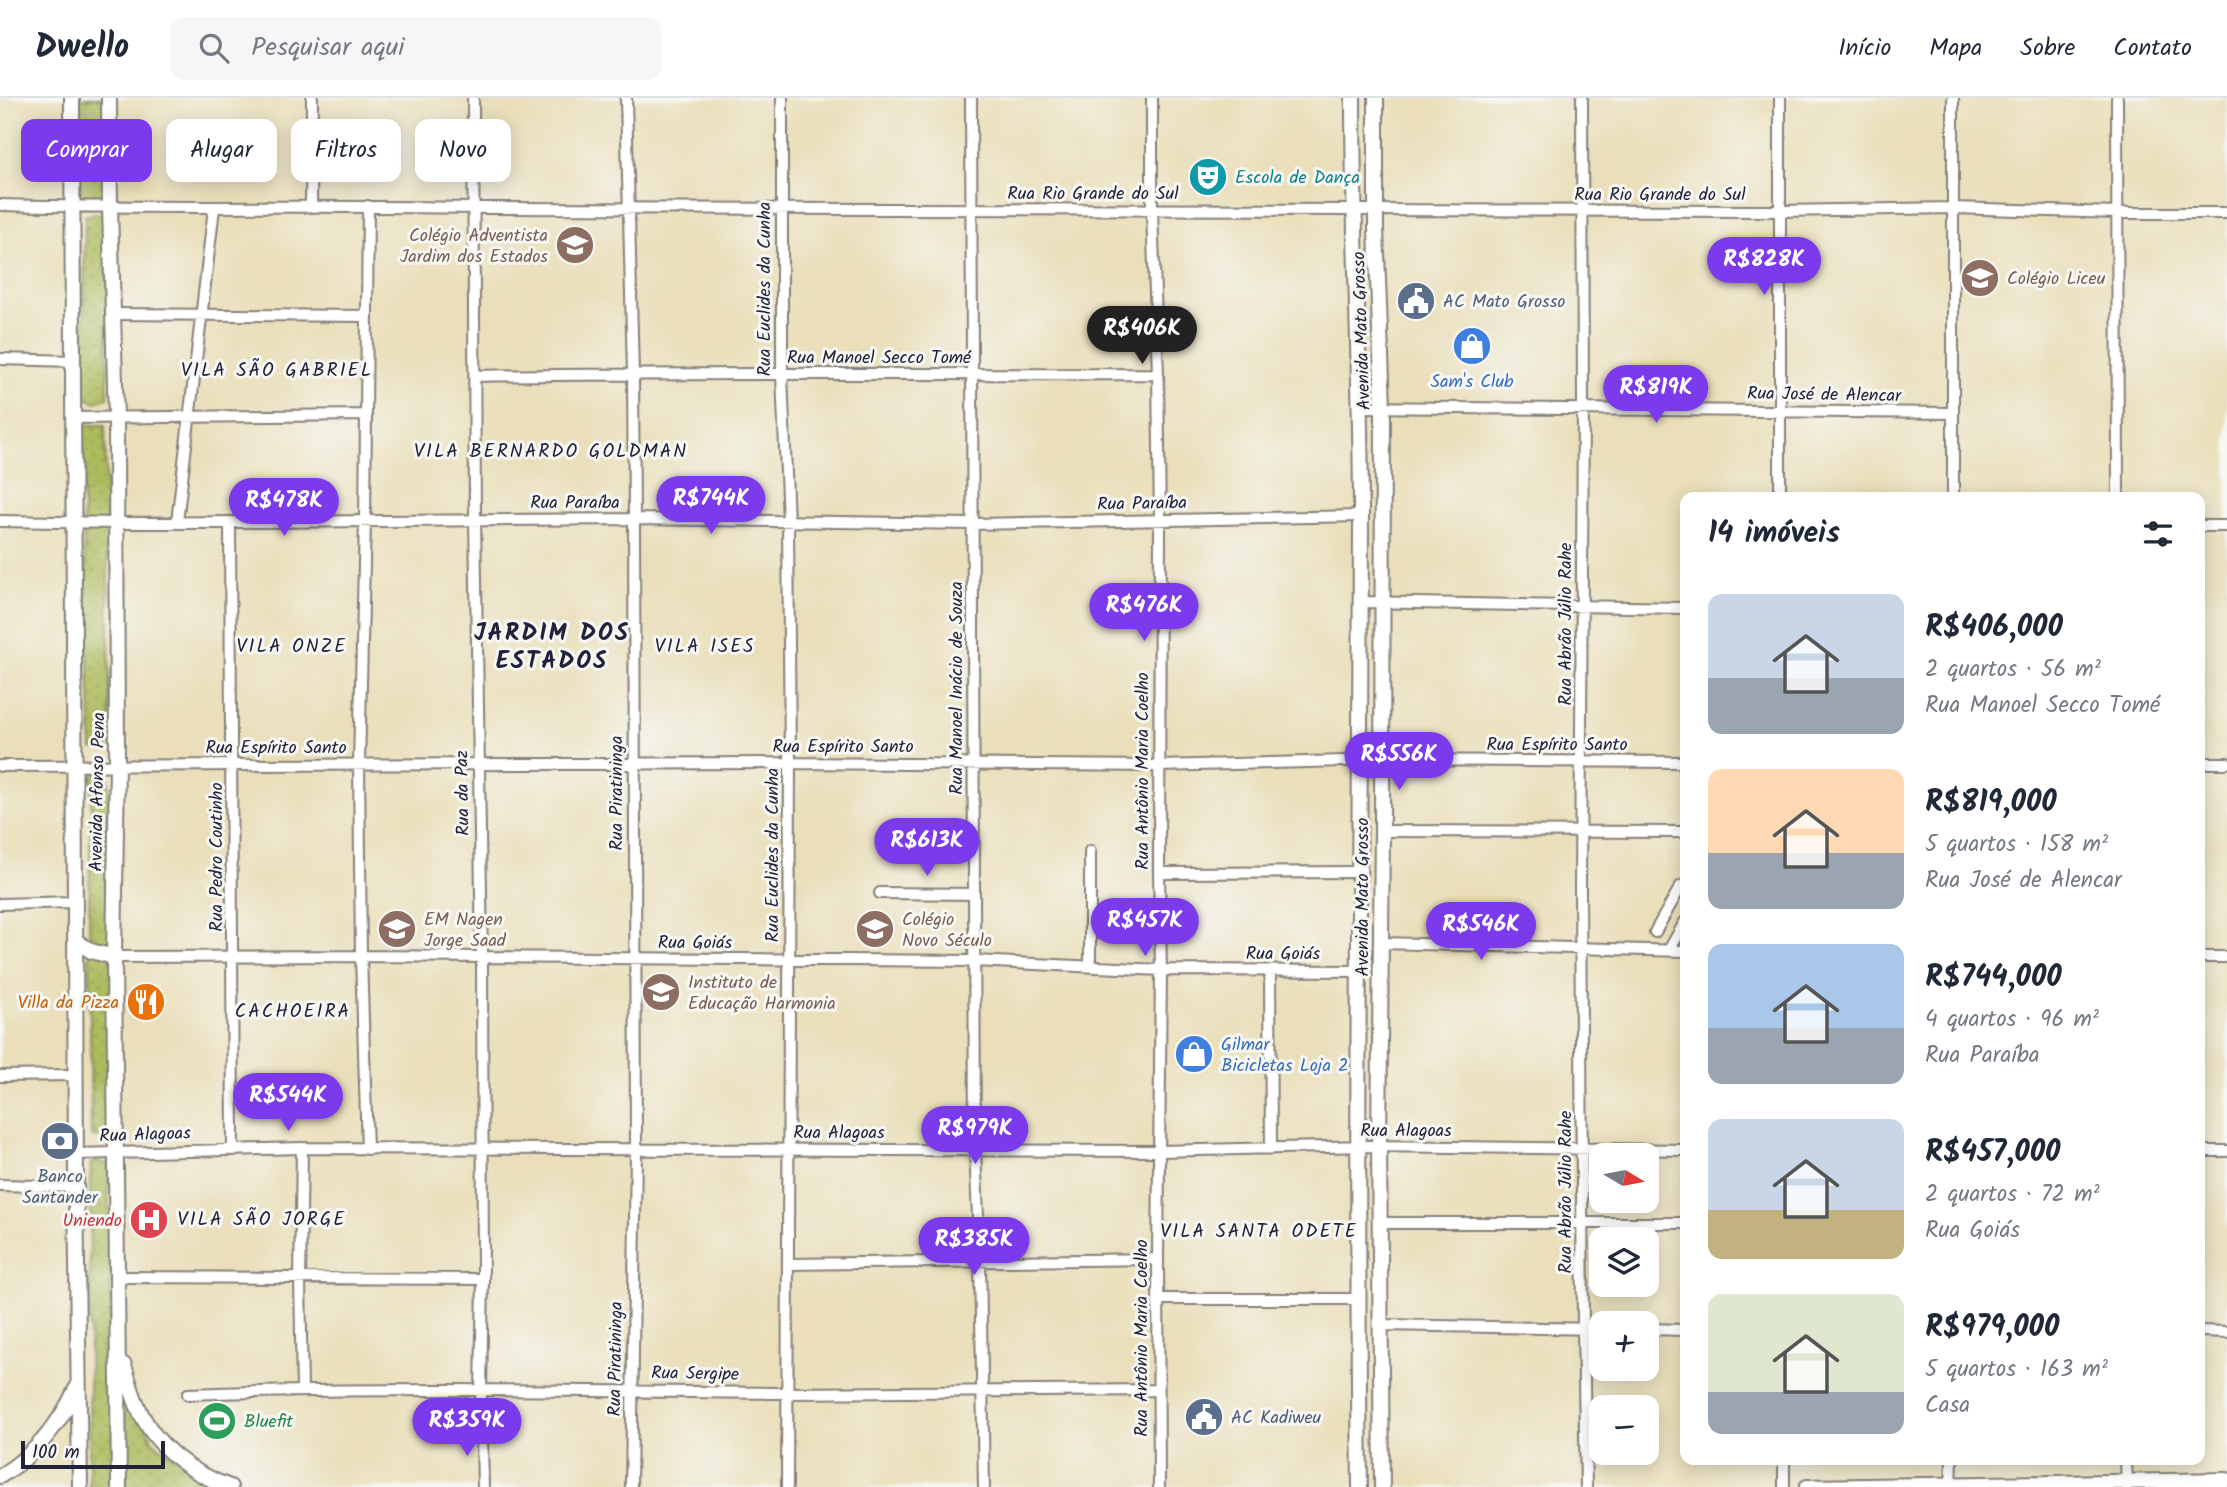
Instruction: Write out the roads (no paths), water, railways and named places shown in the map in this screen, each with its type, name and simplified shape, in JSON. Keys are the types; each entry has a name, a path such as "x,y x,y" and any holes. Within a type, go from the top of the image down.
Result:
{"main road":[{"name":"Avenida Afonso Pena","path":"72,98 79,1487"},
{"name":"Avenida Afonso Pena","path":"109,98 116,418 117,766 114,957 120,1487"},
{"name":"Avenida Mato Grosso","path":"1353,98 1360,516 1357,1147 1360,1487"},
{"name":"Avenida Mato Grosso","path":"1376,98 1376,211 1383,406 1379,1146 1382,1487"},
{"path":"76,941 91,951 114,957"},
{"path":"1381,949 1372,958 1359,964 1381,983"},
{"path":"1358,1229 1368,1224 1380,1223"},
{"path":"120,1352 138,1408 157,1439 183,1462 210,1480 230,1487"},
{"path":"0,1476 25,1458 52,1429 78,1384"},
{"path":"1359,1432 1367,1447 1381,1450"},
{"path":"1807,1487 2127,1484 2227,1480"}],"street":[{"path":"311,206 312,98"},
{"name":"Rua da Paz","path":"473,98 475,519 482,957 481,1391 484,1487"},
{"name":"Rua Piratininga","path":"626,98 634,519 636,1151 631,1487"},
{"name":"Rua Euclides da Cunha","path":"782,98 782,375 788,522 790,763 787,1487"},
{"name":"Rua Manoel Inácio de Souza","path":"971,98 975,1150 984,1487"},
{"name":"Rua Antônio Maria Coelho","path":"1152,98 1152,211 1160,520 1159,1487"},
{"name":"Rua Abrão Júlio Rahe","path":"1582,98 1581,949 1586,1487"},
{"path":"1780,98 1780,492"},
{"path":"1953,98 1953,492"},
{"path":"2118,98 2118,492"},
{"name":"Rua Rio Grande do Sul","path":"0,205 1152,211 1780,211 1953,208 2227,213"},
{"path":"367,1149 359,764 368,206"},
{"path":"177,522 214,208"},
{"path":"114,314 367,316"},
{"path":"0,359 74,361"},
{"name":"Rua Manoel Secco Tomé","path":"475,376 633,373 1158,374"},
{"name":"Rua José de Alencar","path":"1359,407 1953,413"},
{"path":"73,418 366,415"},
{"name":"Rua Paraíba","path":"0,521 230,523 634,519 972,524 1360,516"},
{"name":"Rua Pedro Coutinho","path":"230,523 233,1149"},
{"path":"2205,526 2227,526"},
{"path":"1360,602 1680,608"},
{"name":"Rua Espírito Santo","path":"0,766 790,763 1160,766 1381,760 1680,762"},
{"path":"2205,762 2227,763"},
{"path":"1382,831 1680,832"},
{"path":"1090,851 1090,967"},
{"path":"1159,873 1359,872"},
{"path":"1656,932 1680,892"},
{"path":"880,893 974,894"},
{"path":"0,904 76,902"},
{"path":"1669,950 1680,931"},
{"path":"1381,949 1680,951"},
{"name":"Rua Goiás","path":"114,957 233,955 974,961 1161,970 1270,971 1359,964"},
{"path":"2205,957 2227,957"},
{"path":"1270,971 1271,1149"},
{"path":"0,1076 75,1075"},
{"name":"Rua Alagoas","path":"76,1154 302,1148 1160,1151 1379,1146 1680,1150"},
{"path":"302,1148 302,1390"},
{"path":"2205,1151 2227,1151"},
{"path":"0,1185 76,1186"},
{"path":"1380,1223 1680,1223"},
{"path":"789,1264 1158,1259"},
{"path":"117,1277 483,1279"},
{"path":"1158,1299 1358,1299"},
{"path":"1381,1325 1589,1329"},
{"path":"1659,1329 1680,1330"},
{"path":"2205,1331 2227,1332"},
{"name":"Rua Sergipe","path":"188,1394 302,1390 1158,1390"},
{"path":"1784,1465 1784,1487"},
{"path":"1951,1486 1952,1465"},
{"path":"2126,1465 2127,1484"}],"place":[{"name":"Escola de Dança","path":"1208,177"},
{"name":"Colégio Adventista Jardim dos Estados","path":"575,245"},
{"name":"Colégio Liceu","path":"1980,278"},
{"name":"AC Mato Grosso","path":"1416,301"},
{"name":"Sam's Club","path":"1472,346"},
{"name":"EM Nagen Jorge Saad","path":"397,929"},
{"name":"Colégio Novo Século","path":"875,929"},
{"name":"Instituto de Educação Harmonia","path":"661,992"},
{"name":"Villa da Pizza","path":"146,1002"},
{"name":"Gilmar Bicicletas Loja 2","path":"1194,1054"},
{"name":"Banco Santander","path":"60,1141"},
{"name":"Uniendo","path":"149,1220"},
{"name":"AC Kadiweu","path":"1204,1417"},
{"name":"Bluefit","path":"217,1421"}],"district":[{"name":"VILA SÃO GABRIEL","path":"277,369"},
{"name":"VILA BERNARDO GOLDMAN","path":"551,450"},
{"name":"VILA ONZE","path":"292,645"},
{"name":"VILA ISES","path":"705,645"},
{"name":"JARDIM DOS ESTADOS","path":"552,646"},
{"name":"CACHOEIRA","path":"293,1010"},
{"name":"VILA SÃO JORGE","path":"262,1218"},
{"name":"VILA SANTA ODETE","path":"1259,1230"}]}
